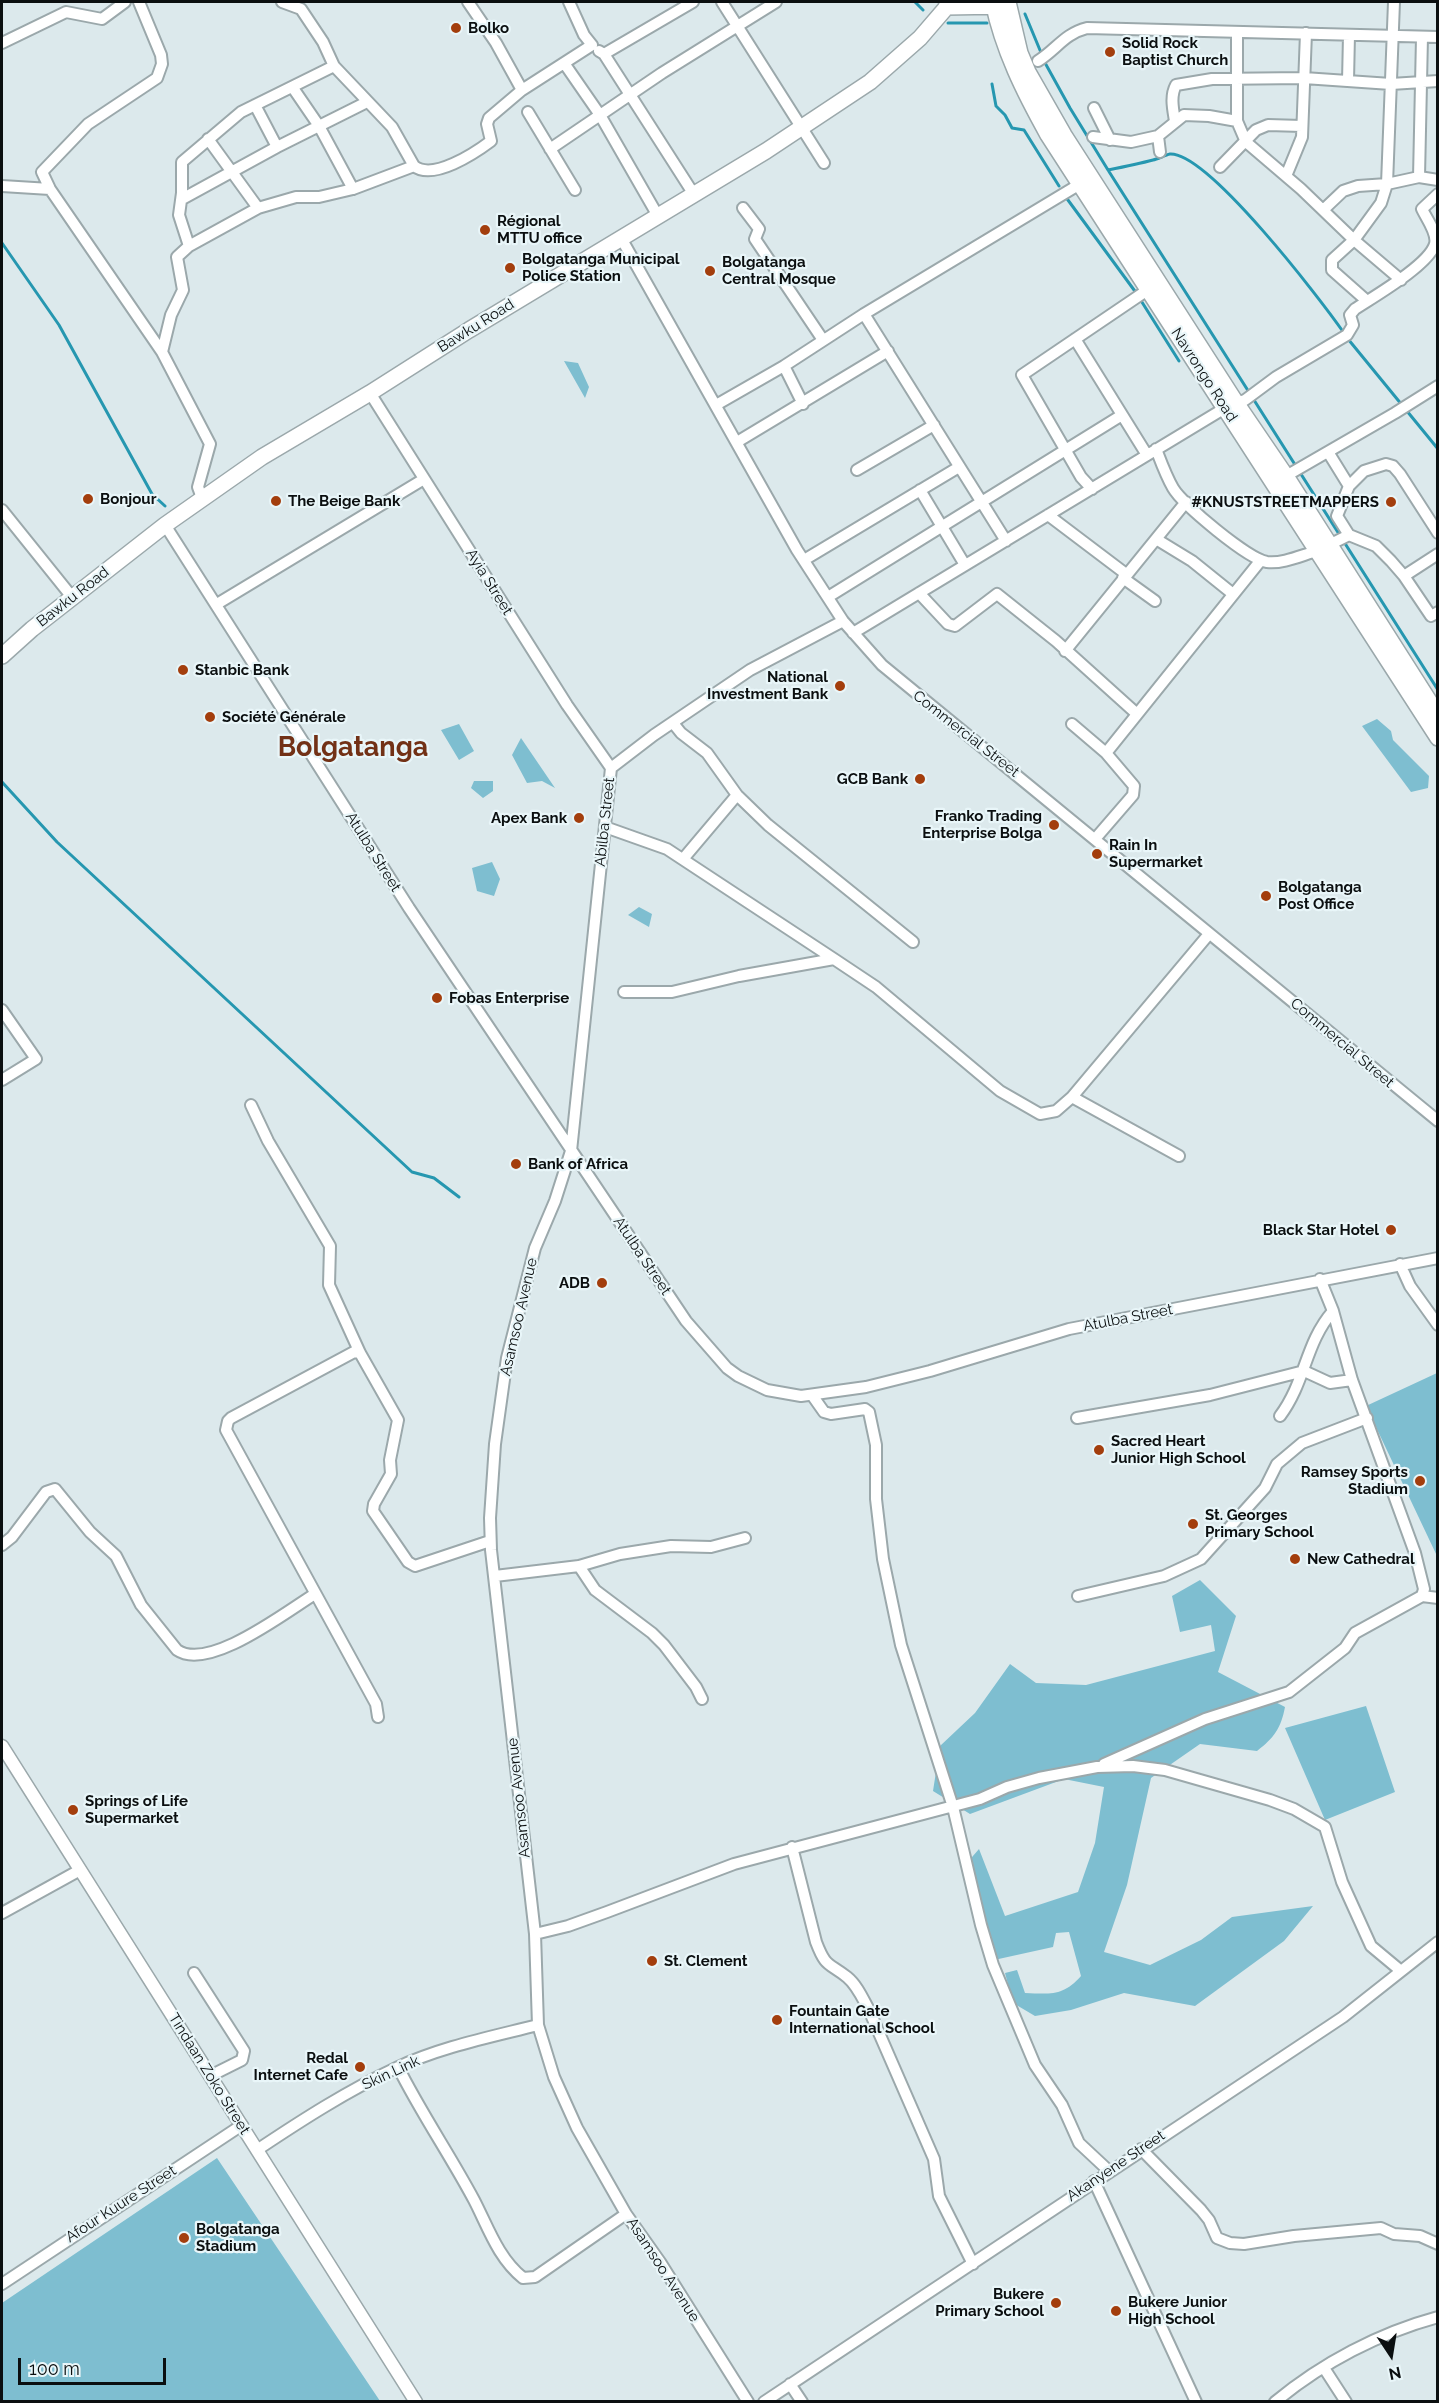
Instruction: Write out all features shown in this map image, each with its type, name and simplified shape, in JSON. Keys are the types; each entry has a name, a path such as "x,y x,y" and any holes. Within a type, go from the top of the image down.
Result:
{"highway":[{"path":"948,3 1001,4"},
{"name":"Bawku Road","path":"2,656 72,597 165,525 262,457 370,393 693,193 766,151 870,82 899,58 932,25 948,3"},
{"name":"Navrongo Road","path":"1001,4 1001,36 1016,73 1048,135 1149,289 1231,406 1286,476 1323,548 1433,700 1437,715"},
{"name":"Navrongo Road","path":"1001,4 1028,72 1064,135 1231,406 1323,548 1437,738"}],"main road":[{"name":"Tindaan Zoko Street","path":"2,1746 416,2402"}],"street":[{"path":"2,43 66,12 102,20 125,2"},
{"path":"139,2 161,55 162,64 157,78 88,124 42,172 50,189 162,352 210,444 198,487 202,498"},
{"path":"282,2 301,9 324,42 334,66 392,127 414,166 420,170 435,170 476,152 491,141 487,124 489,118 522,90 592,45"},
{"path":"468,2 496,43 522,90"},
{"path":"569,2 584,35 604,54 693,193"},
{"path":"604,54 693,2"},
{"path":"722,2 824,163"},
{"path":"550,149 776,2"},
{"path":"1367,301 1332,270 1331,265 1332,260 1354,240 1381,203 1387,184 1394,2"},
{"path":"1038,61 1050,54 1062,39 1087,28 1437,37"},
{"path":"1237,33 1238,121 1246,142 1401,280"},
{"path":"1286,176 1302,137 1306,33"},
{"path":"1348,35 1348,81"},
{"path":"1419,177 1422,37"},
{"path":"564,63 600,116 658,216"},
{"path":"189,246 179,216 182,199 182,162 231,118 334,66"},
{"path":"1175,121 1172,101 1176,85 1212,79 1304,78 1391,84 1437,81"},
{"path":"292,88 320,126 353,189"},
{"path":"182,199 367,102"},
{"path":"255,105 278,147"},
{"path":"1094,108 1110,140"},
{"path":"528,112 575,190"},
{"path":"1093,137 1131,142 1158,136 1184,115 1238,121"},
{"path":"1220,167 1256,130 1268,124 1302,126"},
{"path":"1158,136 1160,152"},
{"path":"207,139 258,208"},
{"path":"162,352 171,315 183,290 177,257 189,246 258,208 296,197 319,197 353,189 414,166"},
{"path":"1323,210 1343,191 1358,186 1387,184 1419,177 1437,180"},
{"path":"716,405 784,366 864,314 1080,184"},
{"path":"2,186 50,189"},
{"path":"854,633 1343,339 1353,326 1350,315 1367,301 1401,280 1436,248 1435,236 1422,209 1437,194"},
{"path":"743,208 759,229 755,239 823,340"},
{"name":"Commercial Street","path":"621,238 804,560 843,621 882,665 1437,1121"},
{"path":"1092,489 1080,477 1022,375 1149,289"},
{"path":"864,314 1006,541"},
{"path":"1075,339 1122,415 1152,452 1174,490 1240,548 1261,560 1284,561 1323,548 1349,535"},
{"path":"738,442 888,351"},
{"path":"784,366 803,404"},
{"path":"1286,476 1411,404 1437,386"},
{"name":"Ayia Street","path":"370,393 567,705 611,768"},
{"path":"828,597 1122,415"},
{"path":"857,470 934,425"},
{"path":"1328,452 1349,486"},
{"path":"1437,534 1400,474 1393,466 1386,464 1365,471 1349,486 1337,516 1349,535 1376,546 1404,576 1431,616 1437,612"},
{"path":"804,560 959,467"},
{"path":"216,604 424,478"},
{"path":"920,490 965,565"},
{"path":"1065,651 1186,502"},
{"path":"2,510 72,597"},
{"path":"1048,515 1155,601"},
{"name":"Atulba Street","path":"165,525 409,908 686,1321 727,1368 748,1382 776,1393 812,1395 866,1387 930,1371 1069,1329 1437,1258"},
{"path":"1156,539 1192,561 1233,594"},
{"path":"1404,576 1437,554"},
{"path":"1106,753 1261,560"},
{"path":"919,593 948,624 955,626 997,594 1137,714"},
{"name":"Abilba Street","path":"571,1151 611,768 654,735 750,670 843,621"},
{"path":"673,723 681,733 707,753 736,795 768,825 914,942"},
{"path":"1072,724 1106,753 1134,786 1133,795 1095,839"},
{"path":"683,859 736,795"},
{"path":"605,827 659,846 683,859 876,987 1000,1091 1040,1114 1056,1111 1072,1097 1209,934"},
{"path":"624,992 672,992 739,976 834,959"},
{"path":"2,1010 36,1059 2,1080"},
{"path":"1072,1097 1179,1156"},
{"path":"250,1105 330,1246 329,1285 360,1353 399,1422 390,1460 391,1476 372,1508 373,1511 411,1565 420,1566 490,1541"},
{"name":"Asamsoo Avenue","path":"571,1151 555,1201 535,1248 507,1358 495,1444 490,1541 535,1934 538,2025 554,2077 577,2128 626,2214 660,2262 748,2402"},
{"path":"1400,1264 1410,1286 1437,1325"},
{"path":"1320,1280 1333,1311 1352,1380 1415,1553 1424,1589 1422,1596"},
{"path":"1280,1416 1291,1402 1304,1371 1312,1341 1321,1325 1333,1311"},
{"path":"360,1353 354,1352 231,1418 226,1425 228,1436 376,1704 378,1717"},
{"path":"1077,1418 1210,1395 1304,1371 1330,1383 1352,1380"},
{"path":"812,1395 824,1412 831,1414 865,1409 869,1412 876,1445 876,1499 883,1559 901,1645 953,1807 981,1925 993,1965 1035,2065 1062,2105 1079,2144 1109,2171"},
{"path":"1078,1596 1164,1576 1201,1559 1265,1488 1277,1464 1302,1443 1367,1418"},
{"path":"2,1545 12,1537 46,1492 55,1489 90,1532 116,1556 141,1605 177,1650 185,1654 201,1654 232,1646 315,1594"},
{"path":"495,1576 579,1566 671,1546 711,1547 745,1538"},
{"path":"579,1566 595,1590 652,1633 664,1645 696,1686 702,1699"},
{"path":"1097,1767 1205,1719 1288,1692 1345,1648 1355,1633 1422,1596 1437,1598"},
{"path":"535,1934 568,1926 734,1864 792,1847 953,1807 981,1799 1007,1787 1097,1767 1133,1766 1165,1770 1270,1800 1293,1809 1325,1827 1342,1882 1371,1946 1401,1971"},
{"path":"792,1847 821,1955 829,1966 848,1977 858,1989 869,2010 934,2159 939,2196 973,2264"},
{"path":"2,1913 80,1870"},
{"name":"Akanyene Street","path":"764,2402 1343,2017 1437,1942"},
{"path":"194,1973 244,2051 242,2060 210,2076"},
{"name":"Skin Link","path":"257,2150 327,2104 398,2067 459,2045 538,2025"},
{"path":"398,2067 418,2106 474,2199 492,2240 516,2273 523,2278 535,2277 626,2214"},
{"name":"Afour Kuure Street","path":"2,2284 242,2126"},
{"path":"1142,2150 1201,2210 1209,2220 1217,2238 1225,2242 1244,2244 1294,2236 1381,2228 1394,2234 1420,2235 1437,2244"},
{"path":"1094,2181 1196,2402"},
{"path":"1275,2402 1324,2368 1384,2334 1437,2317"},
{"path":"1324,2368 1346,2402"},
{"path":"790,2384 802,2402"}],"shaded area":[{"path":"564,361 578,363 589,387 585,398"},
{"path":"1377,719 1391,731 1393,740 1429,776 1428,788 1411,792 1362,726"},
{"path":"459,724 474,751 459,760 441,730"},
{"path":"521,738 555,788 542,781 527,783 512,755"},
{"path":"474,781 493,781 493,791 483,798 471,788"},
{"path":"492,862 500,879 494,896 477,891 472,868"},
{"path":"639,907 652,914 649,927 628,915"},
{"name":"Ramsey Sports Stadium","path":"1437,1373 1437,1556 1366,1406"},
{"path":"1200,1580 1236,1616 1218,1672 1285,1707 1276,1732 1257,1751 1200,1744 1151,1778 1127,1885 1104,1952 1150,1965 1201,1940 1232,1917 1313,1906 1284,1941 1195,2006 1124,1993 1071,2010 1035,2016 1013,2003 1005,1973 1017,1970 1025,1993 1056,1992 1075,1983 1081,1976 1069,1932 1056,1933 1053,1947 994,1960 966,1864 979,1849 1005,1916 1078,1892 1095,1843 1104,1787 1064,1779 970,1814 933,1791 940,1746 975,1713 1010,1664 1036,1683 1086,1685 1215,1651 1211,1625 1180,1632 1172,1596"},
{"path":"1366,1706 1395,1792 1325,1820 1285,1728"},
{"name":"Bolgatanga Stadium","path":"217,2158 380,2401 2,2401 2,2303"}],"waterway":[{"path":"915,2 923,10"},
{"path":"1025,14 1042,55"},
{"path":"948,23 987,23"},
{"path":"1044,61 1108,170 1438,690"},
{"path":"992,84 996,106 1005,115 1012,128 1024,130 1059,186"},
{"path":"1108,170 1170,154 1187,160 1210,176 1263,230 1344,333"},
{"path":"1065,196 1137,294"},
{"path":"2,243 59,325 152,494 165,506"},
{"path":"1140,299 1179,361"},
{"path":"1348,339 1438,449"},
{"path":"2,782 57,842 412,1172 434,1178 459,1197"}],"place":[{"name":"Bolko","path":"456,28"},
{"name":"Solid Rock Baptist Church","path":"1110,52"},
{"name":"Régional MTTU office","path":"485,230"},
{"name":"Bolgatanga Municipal Police Station","path":"510,268"},
{"name":"Bolgatanga Central Mosque","path":"710,271"},
{"name":"Bonjour","path":"88,499"},
{"name":"The Beige Bank","path":"276,501"},
{"name":"#KNUSTSTREETMAPPERS","path":"1391,502"},
{"name":"Stanbic Bank","path":"183,670"},
{"name":"National Investment Bank","path":"840,686"},
{"name":"Société Générale","path":"210,717"},
{"name":"GCB Bank","path":"920,779"},
{"name":"Apex Bank","path":"579,818"},
{"name":"Franko Trading Enterprise Bolga","path":"1054,825"},
{"name":"Rain In Supermarket","path":"1097,854"},
{"name":"Bolgatanga Post Office","path":"1266,896"},
{"name":"Fobas Enterprise","path":"437,998"},
{"name":"Bank of Africa","path":"516,1164"},
{"name":"Black Star Hotel","path":"1391,1230"},
{"name":"ADB","path":"602,1283"},
{"name":"Sacred Heart Junior High School","path":"1099,1450"},
{"name":"Ramsey Sports Stadium","path":"1420,1481"},
{"name":"St. Georges Primary School","path":"1193,1524"},
{"name":"New Cathedral","path":"1295,1559"},
{"name":"Springs of Life Supermarket","path":"73,1810"},
{"name":"St. Clement","path":"652,1961"},
{"name":"Fountain Gate International School","path":"777,2020"},
{"name":"Redal Internet Cafe","path":"360,2067"},
{"name":"Bolgatanga Stadium","path":"184,2238"},
{"name":"Bukere Primary School","path":"1056,2303"},
{"name":"Bukere Junior High School","path":"1116,2311"}],"district":[{"name":"Bolgatanga","path":"353,748"}]}
